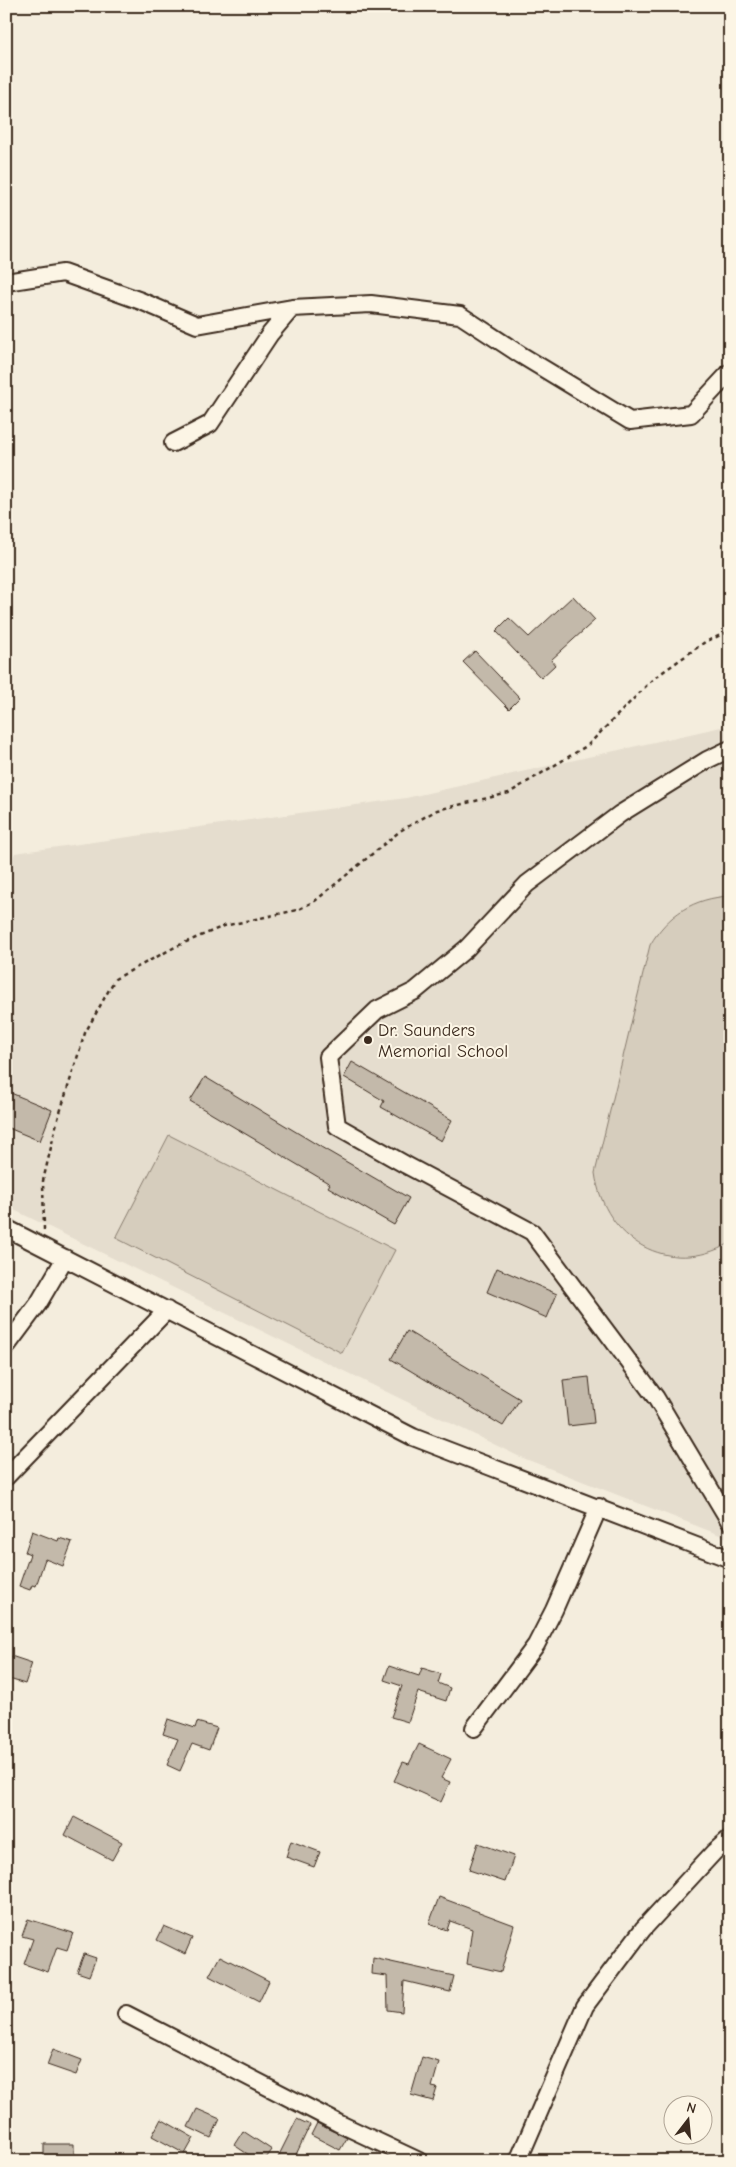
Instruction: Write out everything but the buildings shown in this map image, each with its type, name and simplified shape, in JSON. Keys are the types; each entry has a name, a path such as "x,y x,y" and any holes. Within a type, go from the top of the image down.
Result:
{"street":[{"path":"6,282 63,272 141,301 197,325 292,308 371,304 460,315 521,356 630,421 691,414 730,372"},
{"path":"173,443 210,424 270,334 292,308"},
{"path":"730,749 707,760 620,814 527,884 467,948 415,990 377,1010 328,1057 337,1126 532,1232 656,1398 730,1522"},
{"path":"6,1228 413,1436 730,1559"},
{"path":"6,1347 38,1304 65,1258"},
{"path":"6,1477 168,1310"},
{"path":"474,1728 536,1645 554,1610 599,1507"},
{"path":"518,2161 585,2006 643,1929 714,1852 730,1838"},
{"path":"126,2014 338,2123 419,2161"}],"path":[{"path":"45,1248 43,1181 57,1122 85,1033 115,979 177,946 224,926 297,910 315,901 400,831 437,810 509,793 588,745 653,680 705,642 730,631"}],"shaded area":[{"name":"Dr. Saunders Memorial School","path":"730,725 730,1539 518,1456 6,1206 6,874 15,853 406,798"},
{"path":"730,896 730,1243 707,1253 684,1256 663,1254 643,1246 626,1234 611,1217 601,1197 595,1173 650,945 665,925 683,910 705,900"},
{"path":"169,1135 395,1250 342,1353 116,1238"}],"place":[{"name":"Dr. Saunders Memorial School","path":"368,1040"}]}
